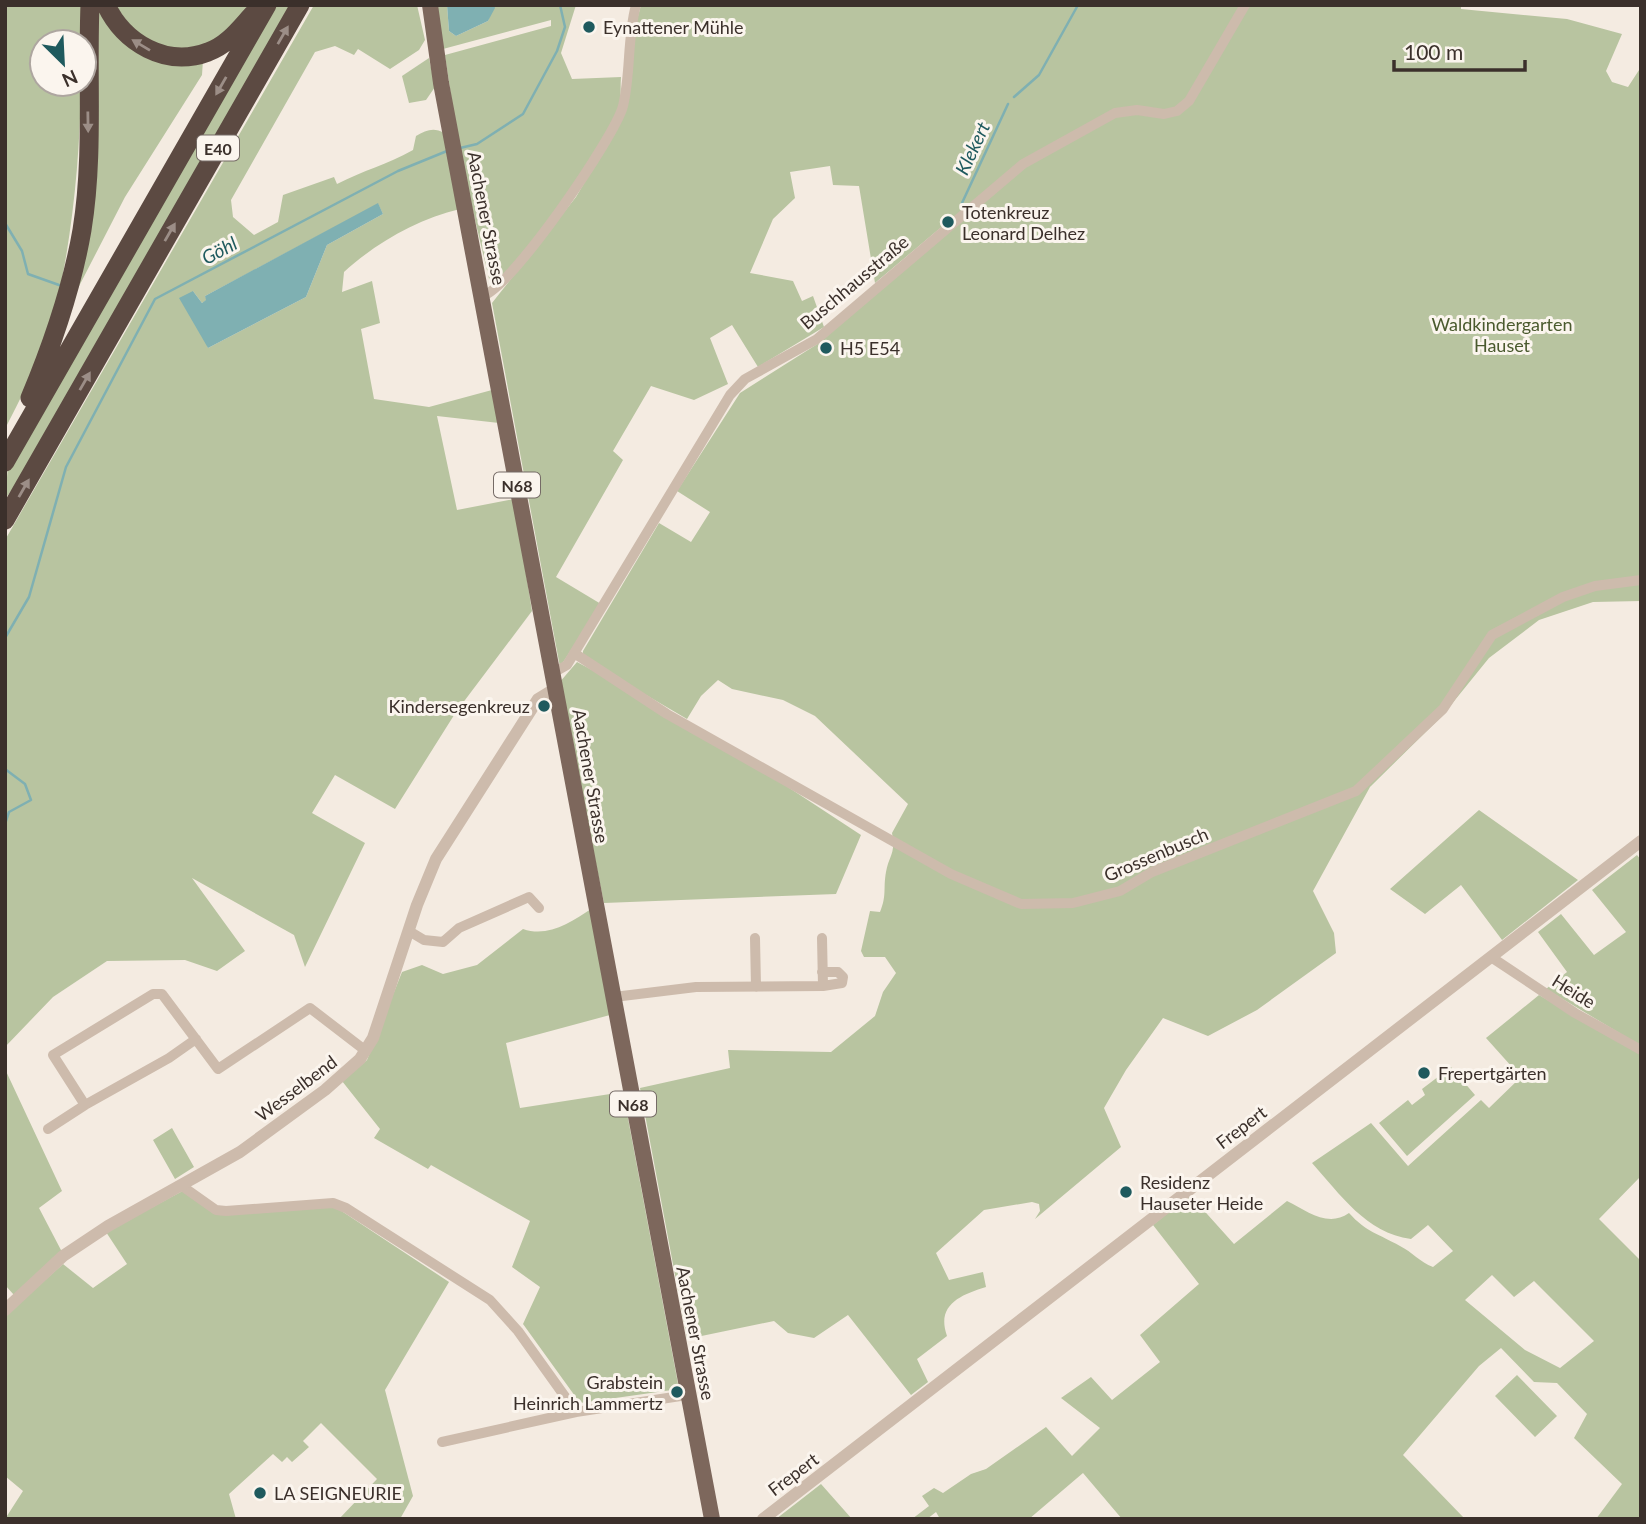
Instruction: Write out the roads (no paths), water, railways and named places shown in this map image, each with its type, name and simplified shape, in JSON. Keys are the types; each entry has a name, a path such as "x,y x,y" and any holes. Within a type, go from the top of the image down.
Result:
{"highway":[{"path":"14,441 52,346 70,287 82,229 87,180 90,5"},
{"path":"106,5 114,23 140,46 154,52 188,57 209,52 230,40 261,5"},
{"name":"E40","path":"14,441 267,5"},
{"name":"E40","path":"5,520 300,5"}],"main road":[{"name":"Aachener Strasse","path":"422,5 433,39"},
{"name":"Aachener Strasse","path":"430,5 433,39 712,1519"}],"street":[{"path":"482,296 496,290 551,223 619,116 636,5"},
{"name":"Buschhausstraße","path":"554,681 567,665 730,395 745,379 817,339 1023,164 1115,113 1137,110 1164,114 1177,111 1189,101 1245,5"},
{"name":"Grossenbusch","path":"574,653 667,713 951,874 1021,904 1073,903 1120,891 1152,872 1356,790 1443,709 1492,635 1563,597 1595,586 1641,580"},
{"name":"Wesselbend","path":"5,1310 75,1249 108,1226 240,1152 325,1090 366,1051 436,859 538,699 554,681"},
{"name":"Frepert","path":"764,1519 1641,841"},
{"path":"409,931 424,940 443,942 459,928 529,897 539,908"},
{"path":"755,938 756,987"},
{"path":"822,938 823,986"},
{"name":"Heide","path":"1491,957 1565,1007 1641,1050"},
{"path":"614,997 696,987 836,986 842,983 843,977 838,972 822,972"},
{"path":"85,1105 53,1055 139,1000 162,994 218,1069 310,1008 366,1051"},
{"path":"48,1129 169,1058 196,1039"},
{"path":"182,1186 216,1210 332,1203 346,1208 490,1300 518,1331 576,1412"},
{"path":"442,1443 576,1412 687,1395"}],"water":[{"path":"447,5 494,5 495,8 488,21 456,36 449,31"},
{"path":"378,203 383,214 327,245 306,297 208,348 179,298 193,291 202,303 206,300 205,296"}],"waterway":[{"name":"Göhl","path":"460,148 477,144 523,114 557,51 565,27 560,5"},
{"name":"Klekert","path":"1014,97 1039,75 1078,5"},
{"name":"Klekert","path":"962,203 1008,104"},
{"name":"Göhl","path":"5,638 29,597 66,467 155,299 398,171 447,151"},
{"path":"5,223 22,251 28,274 59,285"},
{"name":"Göhl","path":"5,769 25,784 31,800 9,812 5,824"}],"place":[{"name":"Eynattener Mühle","path":"589,27"},
{"name":"Totenkreuz Leonard Delhez","path":"948,222"},
{"name":"H5 E54","path":"826,348"},
{"name":"Kindersegenkreuz","path":"544,706"},
{"name":"Frepertgärten","path":"1424,1073"},
{"name":"Residenz Hauseter Heide","path":"1126,1192"},
{"name":"Grabstein Heinrich Lammertz","path":"677,1392"},
{"name":"LA SEIGNEURIE","path":"260,1493"}],"park label":[{"name":"Waldkindergarten Hauset","path":"1502,334"}]}
